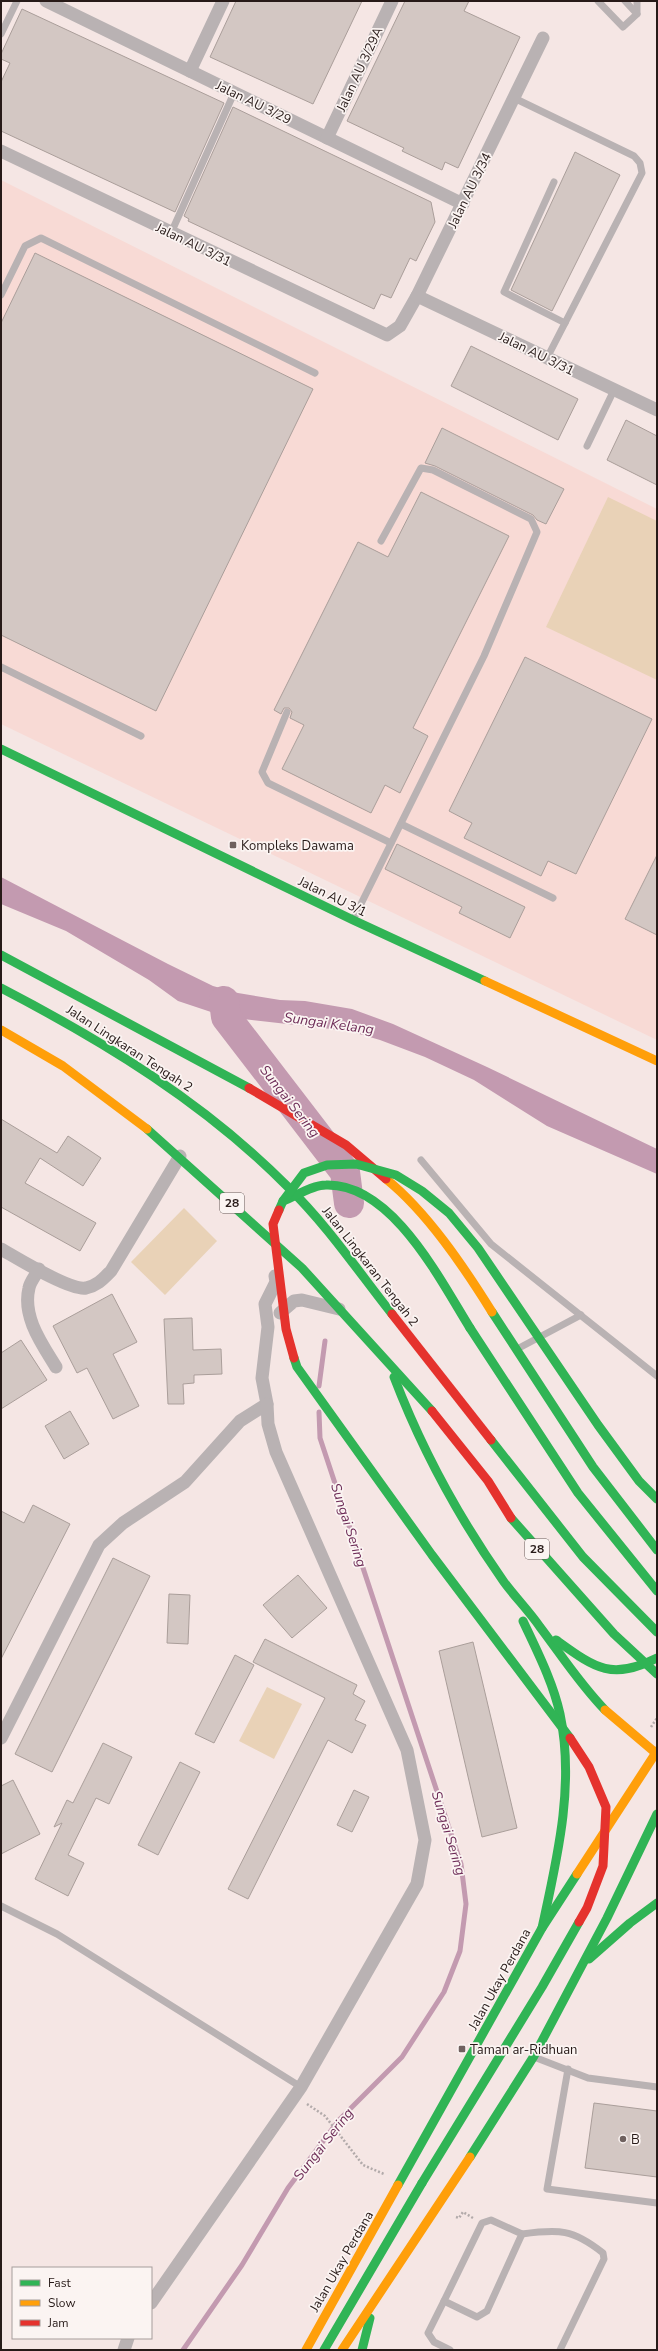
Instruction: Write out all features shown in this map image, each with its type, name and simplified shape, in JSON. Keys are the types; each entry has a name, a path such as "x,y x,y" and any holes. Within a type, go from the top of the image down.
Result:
{"main road":[{"name":"Jalan AU 3/1","path":"1,749 353,920 657,1061"},
{"path":"1,955 199,1060 346,1145 405,1194 468,1274 593,1468 657,1550"},
{"name":"Jalan Lingkaran Tengah 2","path":"1,988 61,1018 185,1098 220,1124 287,1184 322,1225 583,1557 657,1632"},
{"name":"28","path":"1,1030 76,1076 131,1116 180,1156 265,1233 326,1292 391,1368 432,1411 488,1482 516,1526 614,1634 657,1674"},
{"path":"324,2350 422,2184 542,1987 587,1908 603,1866 606,1806 589,1768 569,1736 394,1504 297,1367 286,1329 273,1224 283,1201 304,1173 327,1164 356,1164 396,1176 422,1191 449,1213 478,1248 598,1425 639,1481 657,1499"},
{"path":"283,1201 326,1185 358,1191 376,1201 397,1221 421,1252 578,1493 657,1591"},
{"path":"391,1368 408,1415 438,1478 465,1524 505,1584 544,1631 579,1682 641,1743 657,1753"},
{"path":"505,1584 545,1668 562,1726 564,1783 562,1822 542,1928"},
{"path":"544,1631 592,1666 605,1670 631,1670 657,1658"},
{"name":"Jalan Ukay Perdana","path":"306,2350 542,1928 657,1753"},
{"path":"342,2350 373,2307 534,2056 611,1911 657,1814"},
{"path":"581,1967 630,1923 657,1903"},
{"path":"362,2350 373,2307"}],"street":[{"name":"Jalan AU 3/29","path":"46,1 463,204"},
{"path":"190,71 223,1"},
{"name":"Jalan AU 3/29A","path":"327,138 392,1"},
{"name":"Jalan AU 3/34","path":"387,335 400,326 417,296 543,38"},
{"name":"Jalan AU 3/31","path":"1,151 387,335"},
{"name":"Jalan AU 3/31","path":"417,296 657,410"},
{"path":"1,1249 67,1284 84,1288 100,1283 111,1270 180,1156"},
{"path":"152,2302 298,2092 417,1884 425,1840 407,1750 276,1452 268,1424 267,1404 262,1378 268,1327 265,1304 276,1282 265,1233"},
{"path":"39,1269 29,1288 27,1313 42,1345 56,1367"},
{"path":"268,1327 278,1315 294,1301 302,1300 339,1309"},
{"path":"1,1738 99,1545 123,1523 185,1482 240,1421 267,1404"},
{"path":"124,2350 128,2339"}],"lane":[{"path":"1,34 17,1"},
{"path":"598,1 624,27 637,14 637,1"},
{"path":"625,1 637,14"},
{"path":"171,233 234,93"},
{"path":"514,98 634,156 640,163 642,173 547,358"},
{"path":"554,182 505,286 504,292 565,323"},
{"path":"1,295 25,246 41,238 315,373"},
{"path":"587,446 614,390"},
{"path":"353,920 484,656 537,532 531,519 433,470 421,468 381,541"},
{"path":"1,667 141,736"},
{"path":"287,712 262,772 268,783 392,843"},
{"path":"401,824 553,898"},
{"path":"421,1160 491,1244 657,1376"},
{"path":"516,1349 581,1316"},
{"path":"1,1906 57,1934 298,2092"},
{"path":"534,2056 547,2063 568,2069 588,2078 657,2087"},
{"path":"568,2069 547,2189 657,2203"},
{"path":"450,2350 434,2342 428,2333 482,2223 491,2220 522,2234 564,2231 587,2242 603,2253 604,2259 560,2350"},
{"path":"444,2301 477,2317 483,2315 487,2311 522,2234"}],"path":[{"path":"298,2092 325,2116 363,2165 401,2182"},
{"path":"456,2217 458,2218 463,2212 482,2223"}],"shaded area":[{"path":"1,180 657,509 657,1040 1,724"},
{"path":"608,497 657,521 657,680 546,627"},
{"path":"184,1208 217,1241 165,1295 131,1262"},
{"path":"267,1687 302,1704 274,1759 239,1741"}],"water":[{"name":"Sungai Kelang","path":"1,877 213,986 238,993 280,1000 305,1001 352,1009 393,1024 487,1067 657,1149 657,1174 547,1126 474,1080 425,1057 380,1040 349,1031 226,1017 178,1001 149,980 66,931 1,904"}],"building":[{"path":"236,1 362,1 313,104 210,57"},
{"path":"405,1 469,1 464,11 520,37 458,168 445,162 442,170 402,151 404,148 347,121"},
{"path":"22,9 224,103 175,212 1,131 1,82 10,63 1,59 1,54"},
{"path":"233,107 431,202 435,222 416,261 410,258 391,298 381,294 374,309 188,221 189,219 184,216"},
{"path":"575,152 620,175 552,311 511,290"},
{"path":"35,253 313,389 156,711 1,635 1,323"},
{"path":"471,346 578,399 558,440 451,386"},
{"path":"626,420 657,436 657,485 607,460"},
{"path":"442,428 564,489 546,524 537,520 533,515 435,466 425,463"},
{"path":"421,492 509,536 413,728 428,736 400,793 385,785 371,813 282,769 304,725 290,718 292,712 289,708 284,708 281,714 274,710 358,542 388,557"},
{"path":"525,657 652,719 576,874 548,861 541,876 464,838 472,823 449,811"},
{"path":"397,844 525,907 510,938 459,913 462,907 385,869"},
{"path":"657,855 657,935 625,919"},
{"path":"1,1119 57,1153 68,1136 101,1158 83,1186 40,1158 25,1183 96,1223 80,1251 1,1207"},
{"path":"112,1294 137,1342 113,1354 139,1406 113,1419 87,1368 77,1373 53,1326"},
{"path":"192,1318 193,1350 221,1349 222,1374 194,1375 194,1383 183,1384 184,1404 168,1404 164,1319"},
{"path":"21,1340 47,1380 1,1409 1,1353"},
{"path":"70,1411 89,1444 64,1459 45,1426"},
{"path":"33,1505 70,1524 1,1659 1,1511 24,1523"},
{"path":"113,1558 150,1576 52,1772 15,1754"},
{"path":"298,1575 327,1608 292,1638 263,1605"},
{"path":"169,1594 190,1595 188,1644 167,1643"},
{"path":"265,1639 357,1685 353,1694 365,1701 355,1720 366,1725 352,1753 328,1740 248,1899 228,1889 325,1698 253,1662"},
{"path":"473,1642 517,1828 482,1837 439,1651"},
{"path":"235,1655 254,1665 214,1743 195,1734"},
{"path":"103,1743 132,1757 109,1804 96,1798 68,1855 84,1863 68,1896 35,1879 62,1823 54,1827 67,1800 73,1803"},
{"path":"180,1762 200,1772 158,1855 138,1845"},
{"path":"13,1780 40,1834 1,1854 1,1786"},
{"path":"354,1790 369,1797 352,1832 337,1825"},
{"name":"B","path":"594,2103 657,2111 657,2177 585,2168"}],"waterway":[{"name":"Sungai Sering","path":"224,1001 226,1017 345,1172 349,1203"},
{"name":"Sungai Sering","path":"319,1386 325,1341"},
{"name":"Sungai Sering","path":"183,2350 242,2265 288,2188 339,2120 402,2057 444,1992 460,1951 466,1904 461,1864 320,1438 319,1412"}],"traffic: fast":[{"path":"1,749 353,920 485,981"},
{"path":"1,955 249,1088"},
{"path":"1,988 78,1030 116,1053 188,1101 223,1128 288,1187 316,1217 392,1314"},
{"path":"147,1129 302,1268 432,1411"},
{"path":"279,1210 283,1201 304,1173 327,1165 356,1164 396,1175 422,1191 449,1213 478,1248 598,1425 639,1481 657,1499"},
{"path":"283,1201 321,1185 350,1189 372,1200 393,1217 412,1238 429,1261 470,1328"},
{"path":"492,1312 593,1467 657,1550"},
{"path":"470,1328 578,1493 657,1591"},
{"path":"294,1358 297,1367 432,1555 570,1738"},
{"path":"394,1377 429,1457 472,1533 504,1582 536,1621 579,1680 605,1710"},
{"path":"491,1440 583,1557 657,1632"},
{"path":"511,1518 614,1634 657,1674"},
{"path":"523,1621 544,1667 557,1702 564,1741 566,1768 565,1795 558,1849 542,1928"},
{"path":"556,1640 593,1664 615,1670 627,1669 657,1658"},
{"path":"470,2157 534,2056 607,1918 657,1814"},
{"path":"398,2185 542,1928 577,1874"},
{"path":"589,1959 630,1923 657,1903"},
{"path":"422,2183 542,1987 579,1922"},
{"path":"324,2350 422,2183"},
{"path":"362,2350 370,2318"}],"traffic: slow":[{"path":"485,981 657,1061"},
{"path":"1,1030 63,1066 147,1129"},
{"path":"386,1179 416,1207 444,1241 492,1312"},
{"path":"605,1710 657,1754"},
{"path":"577,1874 657,1751"},
{"path":"342,2350 470,2157"},
{"path":"306,2350 398,2185"}],"traffic: jam":[{"path":"249,1088 346,1145 386,1179"},
{"path":"279,1210 273,1224 286,1329 294,1358"},
{"path":"392,1314 491,1440"},
{"path":"432,1411 488,1481 511,1518"},
{"path":"570,1738 589,1767 606,1807 603,1866 587,1908 579,1922"}],"place":[{"name":"Kompleks Dawama","path":"233,845"},
{"name":"Taman ar-Ridhuan","path":"462,2049"},
{"name":"B","path":"623,2139"}]}
